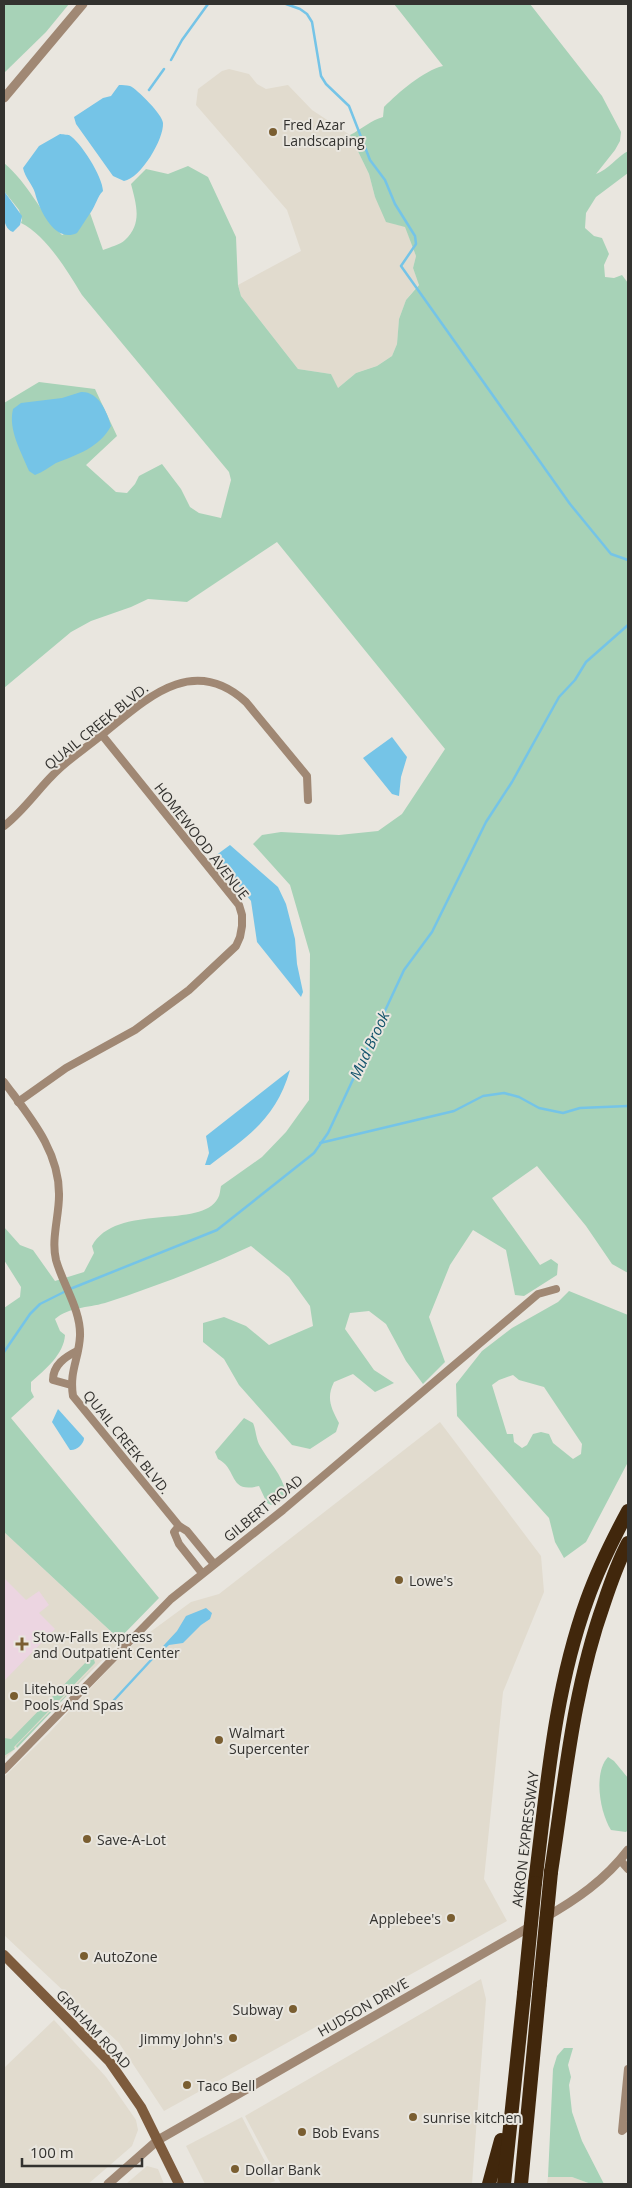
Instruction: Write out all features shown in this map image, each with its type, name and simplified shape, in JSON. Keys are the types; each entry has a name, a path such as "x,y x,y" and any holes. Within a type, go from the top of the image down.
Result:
{"highway":[{"name":"AKRON EXPRESSWAY","path":"504,2184 535,1883 558,1707 586,1600 610,1543 628,1511"},
{"path":"521,2184 551,1872 577,1696 598,1618 618,1561 628,1543"},
{"path":"489,2184 513,2095"}],"main road":[{"name":"GRAHAM ROAD","path":"4,1955 110,2061 141,2107 179,2184"}],"street":[{"path":"4,98 83,4"},
{"name":"QUAIL CREEK BLVD.","path":"4,826 59,769 142,702 167,687 189,681 214,684 238,694 246,702 307,776 308,800"},
{"name":"HOMEWOOD AVENUE","path":"18,1102 66,1068 135,1030 166,1008 189,990 236,946 240,937 242,915 238,905 102,735"},
{"path":"4,1082 18,1102"},
{"name":"QUAIL CREEK BLVD.","path":"18,1102 42,1134 55,1168 59,1191 56,1260 76,1315 80,1335 70,1380 73,1396 178,1526 187,1531 214,1564"},
{"name":"GILBERT ROAD","path":"4,1770 154,1615 202,1573 283,1510 538,1294 556,1289"},
{"path":"71,1386 52,1380 60,1363 77,1351"},
{"path":"178,1526 174,1532 176,1541 202,1573"},
{"name":"HUDSON DRIVE","path":"108,2184 158,2140 570,1903 588,1891 628,1850"},
{"path":"620,1860 628,1869"},
{"path":"628,2068 622,2131 628,2126"}],"shaded area":[{"path":"229,69 249,74 257,84 266,89 288,85 312,110 350,135 369,174 375,197 394,224 405,226 416,256 413,268 419,284 406,300 399,319 397,344 392,356 377,366 356,373 337,389 331,374 298,369 241,296 238,285 301,251 287,210 196,105 198,89 222,71"},
{"path":"440,1422 541,1556 544,1592 503,1692 484,1879 507,1921 164,2111 119,2043 4,1935 4,1777 49,1733 127,1649 191,1602 219,1594"},
{"path":"4,1532 121,1641 4,1760"},
{"name":"Stow-Falls Express and Outpatient Center","path":"4,1578 26,1600 39,1591 49,1605 39,1613 55,1629 4,1681"},
{"path":"481,1979 486,1999 472,2184 281,2184 245,2116"},
{"path":"54,2020 106,2077 136,2120 138,2130 132,2146 88,2184 4,2184 4,2068"},
{"path":"242,2117 275,2181 267,2184 205,2184 186,2146"},
{"path":"147,2166 158,2169 164,2184 126,2184"},
{"path":"548,2177 572,2177 591,2184 547,2184"}],"green space":[{"path":"4,4 69,4 46,32 4,73"},
{"path":"394,4 530,4 602,96 621,132 620,141 615,150 596,174 605,170 628,151 628,173 596,197 586,213 585,228 594,236 602,238 609,254 604,265 605,277 614,278 622,275 628,283 628,1273 612,1264 586,1226 537,1166 492,1198 540,1265 551,1259 558,1264 557,1275 524,1296 515,1295 506,1250 473,1230 450,1265 429,1317 445,1362 423,1384 406,1361 386,1324 369,1311 350,1313 345,1329 374,1370 394,1383 375,1392 353,1374 334,1382 330,1398 332,1408 339,1423 336,1432 310,1449 292,1445 239,1385 224,1359 203,1342 203,1323 224,1317 246,1326 269,1345 313,1326 310,1306 289,1277 251,1246 142,1290 105,1303 72,1310 60,1315 55,1319 60,1331 65,1335 61,1349 53,1361 31,1382 31,1391 34,1397 11,1418 159,1598 119,1639 4,1532 4,1308 20,1297 21,1287 4,1260 4,1227 20,1245 33,1250 55,1281 84,1272 94,1253 92,1246 104,1233 120,1224 195,1213 209,1207 218,1198 221,1186 262,1157 286,1132 309,1100 310,954 290,885 253,844 262,835 281,832 339,835 378,831 402,814 445,749 277,542 187,602 148,599 91,621 71,632 4,688 4,403 39,382 95,389 117,436 86,465 116,492 127,493 139,476 162,464 181,489 190,507 199,513 221,518 231,480 229,472 82,295 48,245 21,223 19,210 4,191 4,163 13,171 62,235 82,225 84,219 90,213 103,250 118,245 131,234 137,213 131,184 146,169 168,174 188,166 208,177 236,237 238,285 241,296 298,369 331,374 338,388 356,373 377,366 392,356 397,344 399,319 406,300 419,285 413,268 416,256 405,227 386,222 375,197 369,174 350,135 374,120 383,117 384,107 397,95 427,72 443,66"},
{"path":"569,1291 628,1315 628,1462 586,1542 564,1558 555,1542 549,1518 457,1416 456,1384 482,1351 512,1328 558,1302","holes":["513,1375 519,1380 544,1387 582,1444 581,1454 573,1459 553,1443 549,1434 541,1432 533,1434 527,1445 522,1448 514,1442 513,1434 507,1434 492,1385 499,1380"]},
{"path":"244,1418 253,1423 260,1446 284,1486 286,1493 280,1501 271,1505 267,1503 259,1486 249,1488 238,1484 224,1463 218,1459 215,1452"},
{"path":"87,1651 92,1653 95,1663 14,1747 15,1749 4,1756 4,1738 11,1739 90,1658 84,1657"},
{"path":"94,1667 17,1748 16,1746"},
{"path":"608,1757 614,1761 628,1778 628,1830 626,1832 611,1830 601,1804 599,1783 603,1764"},
{"path":"564,2048 573,2048 568,2065 571,2077 569,2085 572,2112 582,2141 604,2184 591,2184 572,2177 548,2177 553,2069 557,2056"}],"water":[{"path":"119,85 130,86 138,92 154,109 163,123 156,148 144,166 131,178 124,181 113,176 76,124 74,117 103,98 111,96"},
{"path":"60,134 69,135 79,144 95,169 103,191 77,233 69,235 62,234 55,229 44,216 23,168 39,146"},
{"path":"4,191 22,216 20,225 13,232 6,226 4,220"},
{"path":"81,392 97,398 107,414 111,426 101,440 94,445 35,475 29,471 16,440 12,425 13,409 21,403 62,398"},
{"path":"392,737 407,757 401,777 399,796 392,794 363,758"},
{"path":"230,845 278,887 286,904 295,939 297,964 303,992 301,997 257,942 251,901 215,856"},
{"path":"290,1070 284,1087 269,1114 237,1145 210,1165 205,1165 209,1153 206,1136"},
{"path":"58,1409 84,1438 81,1445 75,1449 70,1450 52,1422"},
{"path":"206,1608 212,1613 210,1619 183,1643 169,1645 153,1660 152,1658 177,1631 186,1616"}],"waterway":[{"path":"171,60 182,40 208,4"},
{"path":"286,4 300,9 307,14 312,22 321,76 326,84 349,106 370,160 385,180 395,204 415,236 416,244 401,266 570,504 611,554 628,560"},
{"path":"149,90 164,69"},
{"name":"Mud Brook","path":"4,1352 30,1314 40,1304 70,1289 217,1230 314,1153 328,1133 404,970 432,932 486,822 512,782 559,697 575,680 586,662 628,625"},
{"path":"320,1143 454,1111 483,1096 504,1093 519,1097 539,1108 563,1113 580,1108 628,1106"},
{"path":"104,1711 152,1659"}],"place":[{"name":"Fred Azar Landscaping","path":"273,132"},
{"name":"Lowe's","path":"399,1580"},
{"name":"Stow-Falls Express and Outpatient Center","path":"22,1644"},
{"name":"Litehouse Pools And Spas","path":"14,1696"},
{"name":"Walmart Supercenter","path":"219,1740"},
{"name":"Save-A-Lot","path":"87,1839"},
{"name":"Applebee's","path":"451,1918"},
{"name":"AutoZone","path":"84,1956"},
{"name":"Subway","path":"293,2009"},
{"name":"Jimmy John's","path":"233,2038"},
{"name":"Taco Bell","path":"187,2085"},
{"name":"sunrise kitchen","path":"413,2117"},
{"name":"Bob Evans","path":"302,2132"},
{"name":"Dollar Bank","path":"235,2169"}]}
